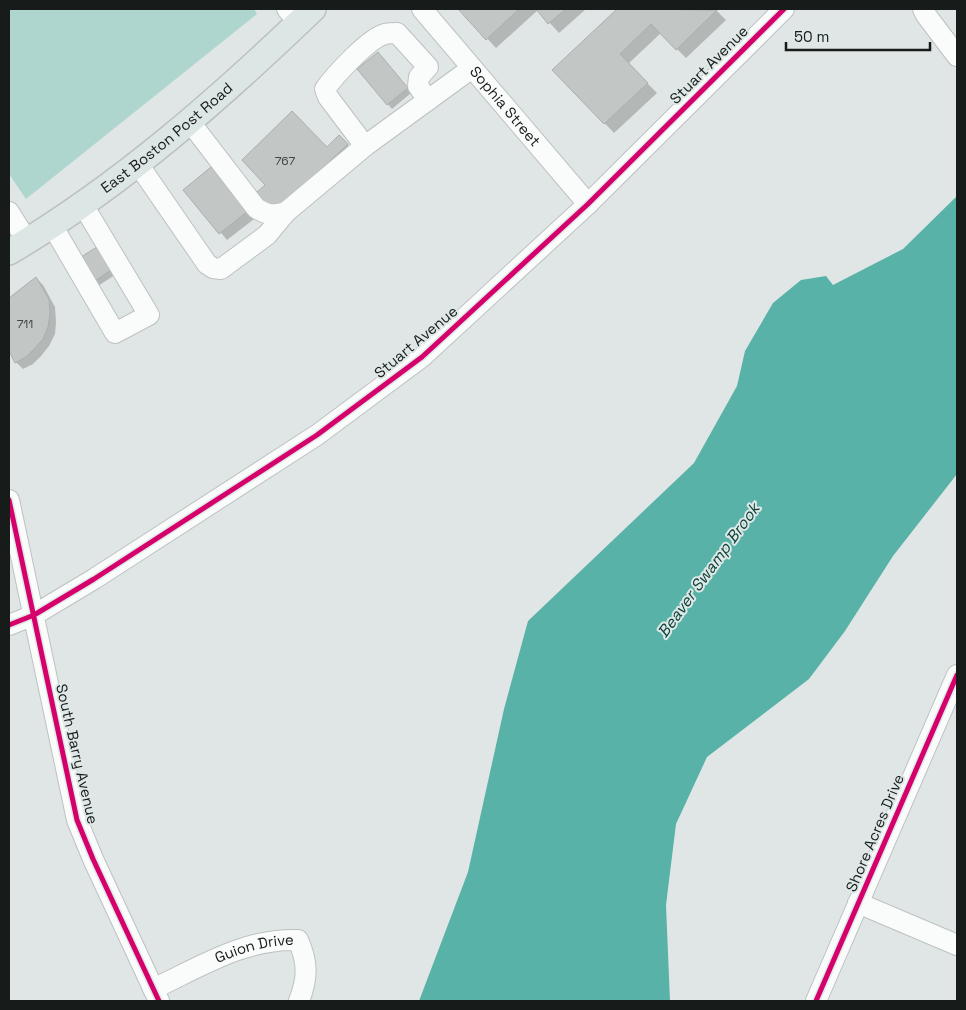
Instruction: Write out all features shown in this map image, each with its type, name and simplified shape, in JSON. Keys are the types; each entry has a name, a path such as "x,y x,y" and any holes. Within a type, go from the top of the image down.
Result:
{"main road":[{"name":"East Boston Post Road","path":"18,246 83,205 190,122 300,13"}],"street":[{"name":"Sophia Street","path":"422,9 588,204"},
{"name":"Stuart Avenue","path":"9,625 34,615 102,574 317,435 415,362 588,204 784,9"},
{"path":"923,9 957,56"},
{"path":"365,146 328,98 325,89 333,78 370,42 385,34 397,33 428,68 420,77 418,86 428,100"},
{"path":"138,164 207,264 213,268 221,269 267,234 286,212 365,146 472,68"},
{"path":"190,122 256,208 274,216 286,212"},
{"path":"52,225 115,333 149,315 83,205"},
{"path":"9,212 18,246"},
{"name":"South Barry Avenue","path":"9,500 78,820 93,859 156,995"},
{"name":"Shore Acres Drive","path":"816,1001 957,675"},
{"path":"858,904 957,945"},
{"name":"Guion Drive","path":"156,995 238,948 277,939 298,940 305,957 304,987 299,1001"}],"green space":[{"path":"9,9 254,9 257,14 26,199 9,174"}],"water":[{"name":"Beaver Swamp Brook","path":"957,196 957,474 893,556 845,631 809,679 707,757 676,824 666,905 670,1001 419,1001 468,872 504,709 528,621 694,463 737,386 745,351 773,303 801,280 826,276 833,285 903,249"}],"building":[{"path":"458,9 519,9 486,40"},
{"path":"536,9 566,9 548,24"},
{"path":"617,9 717,10 676,50 651,24 620,54 648,83 604,124 552,70"},
{"path":"378,52 408,88 387,105 357,69"},
{"path":"292,111 327,147 339,135 348,144 275,213 256,193 265,185 242,160"},
{"path":"211,167 248,211 219,234 183,190"},
{"path":"103,243 117,266 92,283 78,259"},
{"path":"36,277 49,299 50,314 48,327 43,339 34,349 26,357 15,363 9,351 9,298"}],"cycle path":[{"path":"9,625 34,615 94,579 317,435 422,357 588,204 784,9"},
{"path":"9,500 77,820 93,859 159,1001"},
{"path":"816,1001 957,675"}]}
